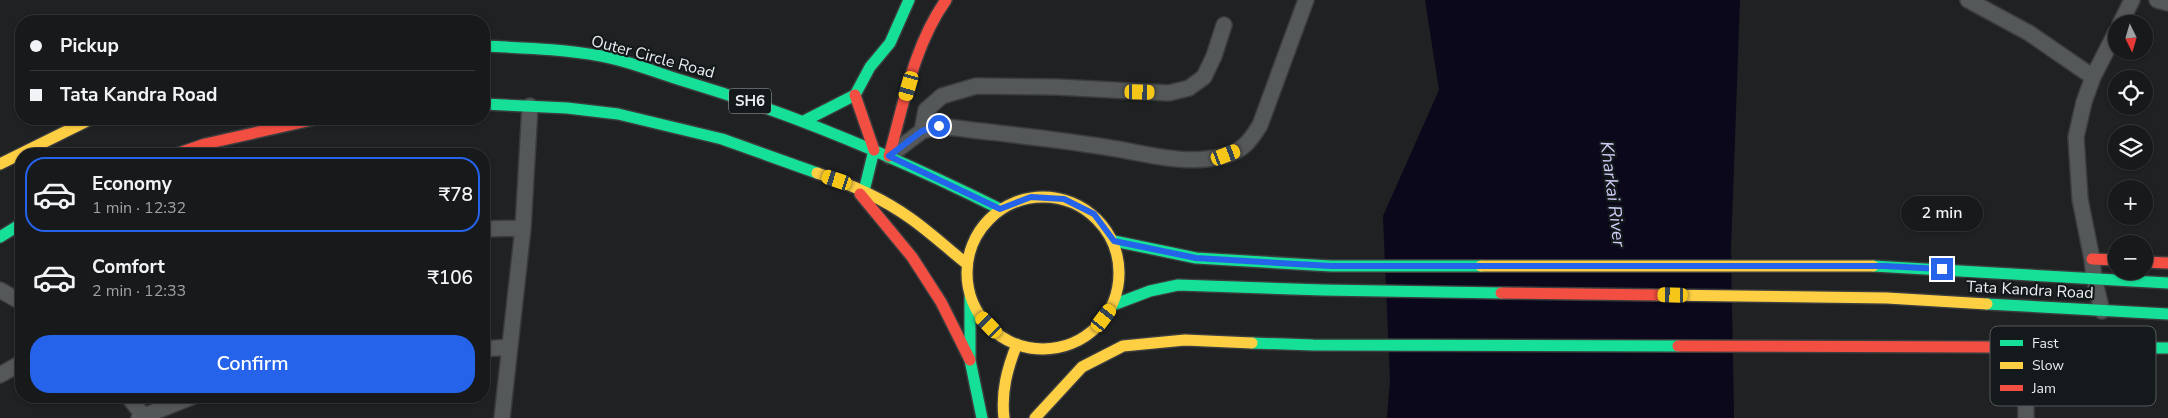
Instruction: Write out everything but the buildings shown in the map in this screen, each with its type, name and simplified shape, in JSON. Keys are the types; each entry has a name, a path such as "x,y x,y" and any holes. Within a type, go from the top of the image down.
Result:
{"main road":[{"path":"889,156 914,68 926,16 946,0"},
{"path":"804,121 854,96 870,67 890,43 907,3 926,16"},
{"name":"Outer Circle Road","path":"490,47 602,56 722,92 804,121 889,156 1000,209"},
{"path":"854,96 874,150 864,191"},
{"path":"490,104 567,108 618,114 722,139 852,185 864,191 910,218 967,264"},
{"path":"32,148 79,125"},
{"path":"193,148 289,125"},
{"path":"0,164 15,157"},
{"path":"852,185 912,257 941,302 970,360"},
{"path":"970,297 981,317 991,328 997,334 1017,344 1039,349 1069,345 1095,330 1113,305 1121,273 1114,241 1094,214 1064,199 1031,197 1000,209 978,233 967,264 970,297 970,360 982,418"},
{"path":"0,237 15,228"},
{"name":"Tata Kandra Road","path":"1114,241 1196,258 1331,266 1884,266 2168,283"},
{"path":"2092,259 2108,260"},
{"path":"2153,262 2168,263"},
{"name":"Tata Kandra Road","path":"1113,305 1150,291 1178,285 1323,290 1887,298 2168,314"},
{"path":"1035,418 1082,367 1123,346 1185,340 1314,345 1990,348"},
{"path":"1004,418 1003,386 1017,344"}],"street":[{"path":"889,156 922,131 939,126 1105,146 1187,161 1226,155 1241,150 1260,125 1306,0"},
{"path":"1968,0 2029,33 2093,77"},
{"path":"2124,15 2132,0"},
{"path":"2157,0 2168,3"},
{"path":"922,131 926,110 942,96 976,86 1057,86 1169,93 1189,88 1204,77 1214,56 1224,25"},
{"path":"2102,311 2080,200 2076,137 2084,102 2093,77 2108,48"},
{"path":"502,418 523,228 530,106"},
{"path":"490,229 523,228"},
{"path":"0,290 15,299"},
{"path":"490,349 509,348"},
{"path":"0,375 15,366"},
{"path":"133,403 142,417 177,403"}],"water":[{"name":"Kharkai River","path":"1425,0 1740,0 1731,249 1734,418 1387,418 1390,380 1383,216 1439,90"}],"traffic: fast":[{"path":"804,121 855,95 870,67 890,43 909,0"},
{"path":"490,46 572,52 612,58 633,64 725,94 845,138 923,172 1000,209"},
{"path":"490,104 567,108 618,114 722,139 817,173"},
{"path":"864,191 874,150"},
{"path":"0,237 15,228"},
{"path":"1114,241 1196,258 1331,266 1481,266"},
{"path":"1873,266 2168,283"},
{"path":"1113,305 1150,291 1178,285 1501,293"},
{"path":"970,297 970,360 982,418"},
{"path":"1987,304 2168,314"},
{"path":"1252,343 1313,345 1678,346"},
{"path":"2156,348 2168,348"}],"traffic: slow":[{"path":"32,148 79,125"},
{"path":"0,164 15,157"},
{"path":"817,173 854,187 888,204 917,223 967,264"},
{"path":"1043,197 1072,203 1097,219 1113,244 1119,273 1113,302 1097,327 1072,343 1043,349 1014,343 989,327 973,302 967,273 973,244 989,219 1014,203 1043,197"},
{"path":"1481,266 1873,266"},
{"path":"1658,295 1887,298 1987,304"},
{"path":"1035,418 1082,367 1123,346 1185,340 1252,343"},
{"path":"1004,418 1003,399 1006,381 1010,362 1017,344"}],"traffic: jam":[{"path":"889,156 918,55 935,17 946,0"},
{"path":"855,95 874,150"},
{"path":"193,148 289,125"},
{"path":"860,194 912,257 941,302 970,360"},
{"path":"2092,259 2108,260"},
{"path":"2153,262 2168,263"},
{"path":"1501,293 1658,295"},
{"path":"1678,346 1990,347"}],"route":[{"path":"939,126 922,131 889,156 1000,209 1031,197 1064,199 1094,214 1114,241 1196,258 1331,266 1884,266 1942,269"}]}
